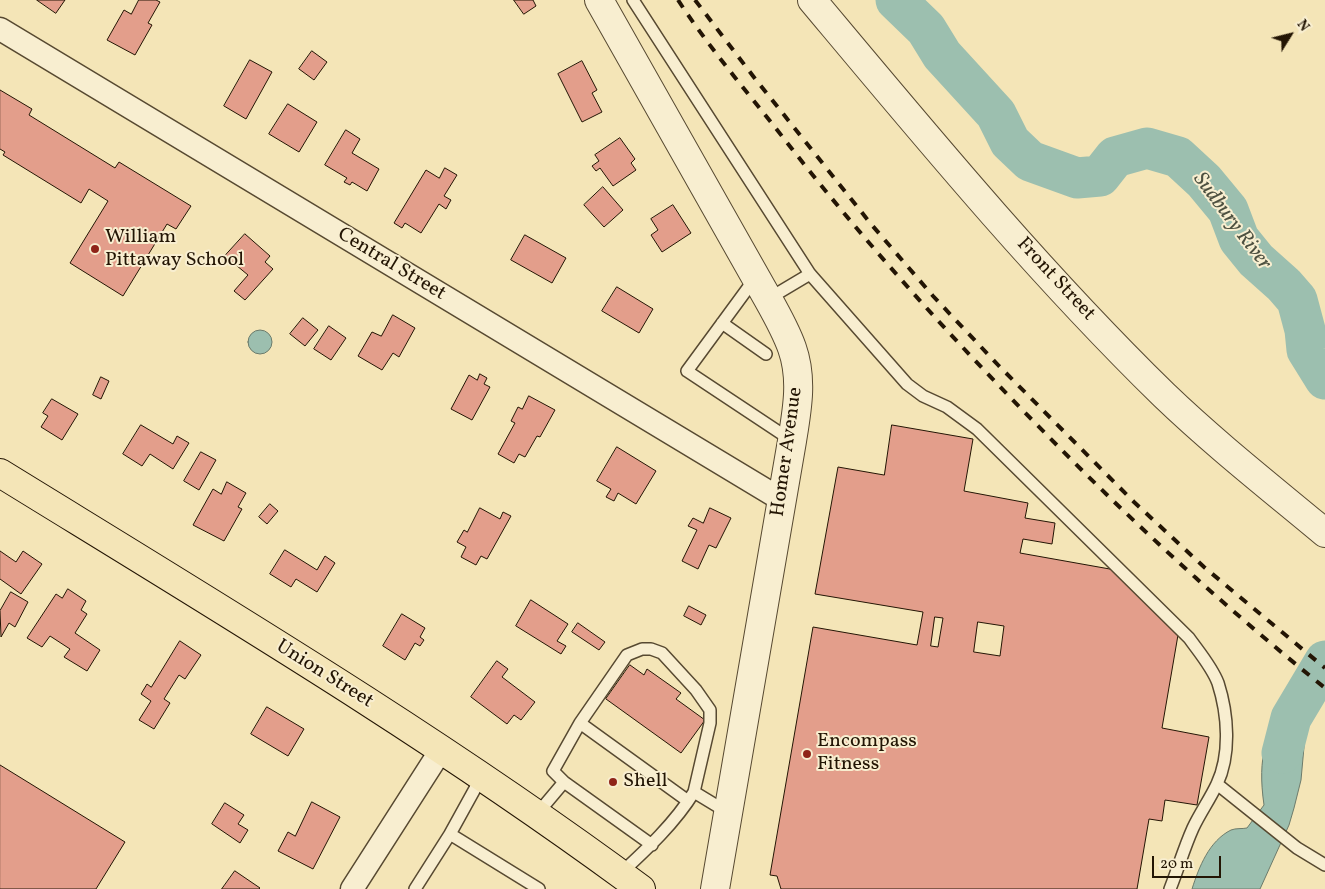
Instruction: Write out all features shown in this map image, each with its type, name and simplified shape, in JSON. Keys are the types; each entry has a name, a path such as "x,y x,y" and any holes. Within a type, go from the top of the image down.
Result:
{"main road":[{"name":"Union Street","path":"0,473 262,635 482,776 631,881"}],"street":[{"name":"Homer Avenue","path":"599,0 762,288 787,335 796,362 798,397 792,441 715,889"},
{"name":"Front Street","path":"812,0 991,210 1062,290 1165,396 1218,444 1325,533"},
{"name":"Central Street","path":"0,29 782,500"},
{"path":"352,889 441,750"}],"lane":[{"path":"634,0 810,274 907,384 923,396 946,407 977,430 1189,638 1204,659 1217,682 1225,714 1226,755 1217,784 1192,830 1170,889"},
{"path":"792,441 687,371 722,323 762,288 810,274"},
{"path":"722,323 766,354"},
{"path":"631,881 652,845 691,797 710,724 710,710 696,690 662,653 651,649 642,649 627,655 580,722 552,771 564,782 652,845"},
{"path":"580,722 691,797 729,813"},
{"path":"415,889 450,834 482,776"},
{"path":"537,814 564,782"},
{"path":"1217,784 1297,848 1325,865"},
{"path":"450,834 539,889"}],"shaded area":[{"path":"260,330 269,333 272,342 269,351 260,354 251,351 248,342 251,333"},
{"path":"1288,692 1312,711 1305,736 1301,780 1294,808 1289,825 1260,889 1192,889 1206,855 1217,841 1231,830 1247,828 1264,805 1262,773 1265,746 1274,720"}],"building":[{"path":"37,0 65,0 56,13"},
{"path":"139,0 156,0 160,2 148,23 152,25 135,55 107,40 124,10 131,14"},
{"path":"514,0 533,0 536,6 524,14"},
{"path":"312,51 327,62 314,80 299,69"},
{"path":"250,60 272,72 246,119 224,106"},
{"path":"582,61 597,90 592,93 602,112 582,122 558,74"},
{"path":"0,90 32,109 29,115 115,168 119,162 191,206 176,229 167,224 123,296 70,263 108,201 89,189 81,203 3,155 5,152 0,149"},
{"path":"288,104 317,122 299,152 269,134"},
{"path":"346,130 360,139 352,153 379,169 367,191 352,182 350,185 344,182 347,178 325,165"},
{"path":"620,138 635,159 631,163 636,170 613,186 600,168 596,171 592,166 599,161 595,155"},
{"path":"445,168 457,175 444,196 451,200 446,209 439,204 421,233 405,223 402,228 394,223 426,170 439,178"},
{"path":"603,187 623,210 604,227 584,205"},
{"path":"673,205 691,233 662,252 651,235 658,230 651,219"},
{"path":"245,234 270,256 265,262 273,269 245,300 234,291 248,275 225,256"},
{"path":"525,235 566,258 552,283 511,260"},
{"path":"617,287 653,309 639,333 602,311"},
{"path":"393,315 415,328 399,357 393,353 382,370 358,356 372,332 381,336"},
{"path":"303,318 318,330 305,346 290,334"},
{"path":"329,326 346,338 331,360 314,349"},
{"path":"480,374 487,378 484,384 490,387 472,420 451,409 469,375 477,380"},
{"path":"101,377 109,381 101,399 93,395"},
{"path":"529,396 555,410 540,437 537,436 525,457 519,454 514,463 498,454 515,423 511,421 518,407 522,409"},
{"path":"52,399 78,414 62,440 41,427 48,416 43,413"},
{"path":"141,425 173,444 177,436 189,443 173,469 150,454 142,466 123,454"},
{"path":"892,425 973,439 964,491 1028,503 1025,518 1055,523 1052,544 1023,539 1020,553 1121,571 1178,635 1162,728 1209,737 1197,805 1165,800 1162,821 1149,819 1137,889 781,889 777,876 770,875 813,627 917,645 923,612 815,594 838,467 884,475","holes":["935,617 943,618 938,647 931,646","978,622 1004,626 1000,656 974,652"]},
{"path":"617,447 656,471 636,504 618,493 614,501 606,497 611,489 597,481"},
{"path":"201,452 216,460 199,490 184,481"},
{"path":"227,482 246,493 238,507 242,509 224,541 193,525 213,489 221,494"},
{"path":"270,504 278,511 267,524 259,517"},
{"path":"480,508 500,519 503,512 511,516 487,559 481,556 476,565 461,557 466,547 457,542 464,530 467,532"},
{"path":"710,508 731,518 716,548 709,545 698,569 682,561 697,530 688,526 693,518 703,523"},
{"path":"285,550 317,570 325,556 335,563 317,592 296,579 291,587 270,574"},
{"path":"0,551 16,562 23,551 42,564 21,594 0,579"},
{"path":"68,589 86,601 81,610 87,614 75,633 100,650 87,671 64,657 70,649 50,636 42,647 27,638 56,594 62,598"},
{"path":"11,592 28,602 15,627 9,623 1,637 0,611"},
{"path":"531,600 568,624 557,641 566,646 561,654 516,626"},
{"path":"689,606 706,615 701,625 684,616"},
{"path":"402,614 425,628 420,637 424,640 420,646 415,643 405,660 383,646"},
{"path":"578,623 605,642 599,650 572,632"},
{"path":"180,641 201,655 185,679 179,675 164,699 170,703 154,729 139,720 151,701 141,694 147,684 151,687"},
{"path":"497,661 508,669 502,677 535,702 521,720 514,715 507,724 471,697"},
{"path":"630,665 644,675 647,669 681,693 676,699 705,720 681,753 606,699"},
{"path":"267,707 304,729 288,756 251,734"},
{"path":"0,765 125,842 96,889 0,889"},
{"path":"312,802 340,817 313,869 278,851 288,832 295,836"},
{"path":"225,803 244,815 238,824 248,830 240,843 212,824"},
{"path":"235,871 260,888 222,889"}],"waterway":[{"name":"Sudbury River","path":"896,0 926,29 942,55 996,114 1010,142 1030,161 1077,178 1100,176 1115,157 1147,148 1178,157 1204,181 1228,210 1239,239 1256,260 1284,285 1297,300 1305,330 1307,350 1325,379"},
{"name":"Sudbury River","path":"1282,753 1291,718 1325,661"}],"railway":[{"path":"678,0 730,71 847,217 978,364 1148,534 1217,597 1325,688"},
{"path":"695,0 871,224 933,296 999,366 1134,502 1204,567 1325,668"}],"place":[{"name":"William Pittaway School","path":"95,249"},
{"name":"Encompass Fitness","path":"807,754"},
{"name":"Shell","path":"613,782"}]}
